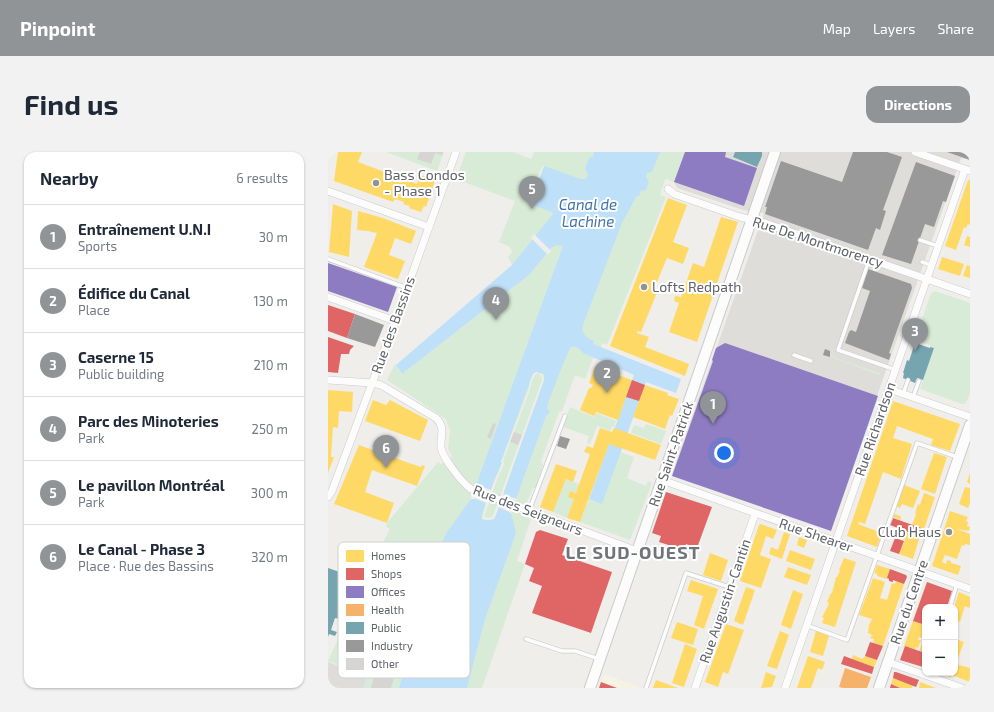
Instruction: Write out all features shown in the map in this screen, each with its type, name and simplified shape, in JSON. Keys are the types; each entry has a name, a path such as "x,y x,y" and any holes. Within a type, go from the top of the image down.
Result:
{"main road":[{"name":"Rue Saint-Patrick","path":"590,688 775,152"},
{"name":"Rue du Centre","path":"879,688 970,425"}],"street":[{"name":"Rue des Bassins","path":"328,497 332,491 430,227 456,152"},
{"path":"915,152 967,170"},
{"name":"Rue Richardson","path":"785,688 896,370 926,279 967,170"},
{"name":"Rue De Montmorency","path":"668,189 674,194 743,218 762,222 970,294"},
{"path":"328,191 430,227"},
{"path":"328,297 395,321"},
{"name":"Rue des Seigneurs","path":"328,380 372,383 384,386 438,420 442,427 441,448 465,483 473,490 637,551"},
{"path":"889,389 970,417"},
{"name":"Rue Shearer","path":"662,480 970,589"},
{"name":"Rue Augustin-Cantin","path":"695,688 755,514"},
{"path":"888,662 922,673"},
{"path":"931,676 962,688"}],"lane":[{"path":"920,240 938,246"},
{"path":"328,258 407,288"},
{"path":"870,259 838,350 896,370"},
{"path":"922,262 931,265"},
{"path":"794,355 811,361"},
{"path":"903,394 908,380"},
{"path":"913,397 919,381"},
{"path":"529,511 565,416"},
{"path":"806,625 847,640 917,443 959,458"},
{"path":"646,688 686,573 729,587"},
{"path":"951,604 958,584"},
{"path":"526,639 562,651 575,651 600,659"}],"shaded area":[{"path":"685,152 970,152 970,160 961,158 830,529 672,474 764,213 743,210 677,188 674,182"},
{"path":"328,662 338,666 338,678 366,678 364,688 328,688"},
{"path":"604,674 642,688 599,688"}],"green space":[{"path":"386,152 444,152 437,171"},
{"path":"466,152 513,152 531,159 534,152 685,152 674,182 665,180 660,195 666,197 607,345 603,343 593,358 585,379 575,375 562,411 559,412 541,461 543,465 535,488 533,488 527,502 525,517 531,519 517,561 525,564 482,688 364,688 366,678 470,678 470,542 383,542 390,529 386,527 387,523 438,462 441,464 452,456 448,449 450,431 446,419 387,380 395,364 402,374 529,275 512,265 508,257 512,252 510,247 499,242 515,201 456,179"},
{"path":"935,291 970,303 970,394 965,404 920,389 934,348 930,347 930,345 915,340 931,293"},
{"path":"831,354 833,355 832,357 880,373 879,375 830,357"},
{"path":"570,407 594,417 596,413 616,421 614,427 612,426 610,431 597,426 590,444 587,443 589,436 563,427"},
{"path":"646,424 666,431 661,444 631,433 634,425 644,428"},
{"path":"620,452 634,457 627,478 646,486 648,481 652,483 630,540 580,522 589,499 602,503"},
{"path":"566,479 579,484 576,493 570,491 568,497 574,499 567,518 553,512"},
{"path":"338,639 338,665 328,661"}],"water":[{"name":"Canal de Lachine","path":"594,152 660,152 652,172 647,173 646,177 649,181 646,190 641,191 640,195 636,197 622,223 584,322 582,329 584,334 594,341 593,344 681,379 676,393 646,382 602,504 589,499 634,375 583,353 576,347 570,348 547,406 550,412 546,416 511,513 516,533 485,619 470,676 470,542 442,542 447,532 471,499 563,246 556,245 551,248 529,275 402,374 396,365 512,265 553,214 552,212 530,204 544,166 581,179 586,179 588,174 585,169 589,158 593,157","holes":["536,372 544,375 544,380 495,517 491,520 482,519 482,514 496,475 502,463 501,462 526,392"]},
{"name":"Canal de Lachine","path":"402,678 470,678 467,688 399,688"}],"pier":[{"path":"542,166 544,166 530,204 528,203"},
{"path":"534,234 551,251 548,255 531,238"},
{"path":"536,372 543,374 544,380 503,494 517,499 513,511 511,513 499,507 494,519 482,519 486,503 476,499 471,499 475,484 491,490 533,374","holes":["538,373 541,375 542,380 493,516 489,518 484,517 504,464 503,461 532,381 535,375"]}],"building: Homes":[{"name":"Bass Condos - Phase 1","path":"338,152 362,152 358,162 417,184 420,175 426,177 427,175 436,178 426,207 424,206 421,212 409,208 410,206 403,204 404,202 395,199 393,202 334,181"},
{"path":"968,180 970,180 970,225 968,224 966,228 964,227 956,250 945,246"},
{"name":"Lofts Redpath","path":"668,198 687,205 673,242 689,248 683,264 667,258 657,282 654,281 652,285 658,290 641,332 637,331 637,333 649,337 645,347 689,364 685,376 610,346"},
{"path":"333,204 352,211 349,257 329,252"},
{"path":"358,211 383,218 416,231 411,244 395,238 389,255 405,261 398,279 364,267 377,233 357,230"},
{"name":"Lofts Redpath","path":"721,217 738,222 697,342 669,332 679,303 674,301 675,296 681,297 693,263 704,267"},
{"path":"967,236 970,237 970,247 964,245"},
{"path":"942,257 964,264 960,276 938,269"},
{"path":"967,265 970,266 970,278 963,276"},
{"path":"595,367 632,380 618,420 596,412 594,416 580,410 589,388 593,385 589,383"},
{"path":"645,385 668,393 667,395 679,399 672,416 670,415 665,429 633,417"},
{"path":"328,390 353,392 352,412 339,411 338,428 333,427 331,457 334,457 328,473"},
{"path":"373,400 386,405 390,400 428,420 420,441 365,421"},
{"path":"893,401 960,424 950,451 931,445 933,439 897,426 893,438 912,444 901,479 883,472 865,524 859,522 858,524 882,533 877,547 847,536"},
{"path":"600,428 612,432 614,428 661,445 655,460 609,444 580,522 567,518 574,499 568,497 570,491 576,493 590,454 584,452 587,446 593,448"},
{"path":"359,445 421,467 422,465 425,466 417,486 372,470 365,492 394,503 387,523 334,504"},
{"path":"934,453 947,457 935,494 921,489"},
{"path":"556,464 577,471 573,482 566,479 553,512 540,507"},
{"path":"970,473 970,484 967,482"},
{"path":"904,485 920,491 913,508 902,504 900,508 896,506"},
{"path":"965,487 970,488 970,503 968,508 959,504"},
{"path":"924,493 935,497 924,529 912,525 918,504 920,505"},
{"path":"950,511 968,517 966,521 968,522 967,526 970,527 969,531 957,529 970,534 970,545 962,545 957,559 945,555 942,562 946,564 947,560 961,566 958,575 932,566"},
{"path":"894,514 901,516 900,520 893,517"},
{"path":"761,524 777,530 773,539 766,536 760,555 771,559 761,588 740,581 759,525"},
{"path":"904,530 920,536 913,559 899,554 905,540 902,538"},
{"path":"784,532 790,534 782,559 769,554 771,547 778,550"},
{"path":"799,537 807,540 804,548 797,545"},
{"path":"790,550 815,559 811,570 786,561"},
{"path":"710,553 728,560 721,581 703,575"},
{"path":"844,558 856,562 835,627 822,623 824,618 822,617 828,606 829,603 827,602 832,593 836,577 840,571 839,570"},
{"path":"877,565 890,569 887,579 877,576 877,574 874,573"},
{"path":"788,567 811,575 807,585 784,577"},
{"path":"873,578 885,582 880,598 887,600 892,583 895,584 896,581 904,584 883,646 873,643 874,639 870,638 872,635 868,633 869,625 872,619 859,615"},
{"path":"691,580 718,589 704,629 694,625 703,596 687,591"},
{"path":"746,587 755,590 743,625 734,621"},
{"path":"793,590 803,594 791,629 781,625"},
{"path":"959,592 970,597 970,608 965,606 960,622 958,621 958,604 955,604"},
{"path":"913,621 922,624 922,638 919,637 918,640 921,640 918,648 916,647 915,650 904,646"},
{"path":"677,622 698,629 693,645 671,638"},
{"path":"726,624 744,630 728,674 723,672 718,687 705,682"},
{"path":"780,631 789,635 777,669 767,666"},
{"path":"816,631 829,636 823,656 810,652"},
{"path":"958,640 964,642 958,658"},
{"path":"685,644 697,649 684,687 672,683"},
{"path":"922,644 922,652 919,651"},
{"path":"853,655 862,659 865,656 877,660 874,667 852,659"},
{"path":"808,656 825,662 822,670 818,668 811,688 797,688"},
{"path":"958,665 970,668 970,682 955,676 958,676"},
{"path":"766,672 776,676 772,687 761,688"},
{"path":"893,678 913,685 912,688 900,688 891,684"},
{"path":"656,680 678,688 653,688"},
{"path":"920,682 936,688 919,688"}],"building: Shops":[{"path":"328,305 355,314 347,338 328,331"},
{"path":"328,337 354,346 350,350 349,354 341,354 338,373 328,372"},
{"path":"632,380 645,385 639,401 626,397"},
{"path":"666,492 712,507 697,548 686,544 684,550 659,542 661,536 652,533"},
{"path":"893,518 924,529 921,537 890,525"},
{"path":"540,530 568,539 562,555 612,572 591,633 532,613 542,586 529,581 534,568 525,564 536,532"},
{"path":"895,538 904,541 899,554 890,551"},
{"path":"890,569 906,575 907,577 904,584 893,580 893,582 889,581 887,578"},
{"path":"927,582 952,591 948,604 922,604 922,624 913,621"},
{"path":"870,642 883,646 877,660 865,656"},
{"path":"905,646 922,652 922,667 900,660"},
{"path":"844,656 874,667 872,674 841,664"},
{"path":"894,672 919,680 916,687 893,678"},
{"path":"601,682 617,688 599,688"},
{"path":"891,684 900,688 890,688"}],"building: Offices":[{"path":"685,152 726,152 725,157 757,168 744,206 674,182"},
{"path":"328,263 397,287 388,312 328,291"},
{"path":"725,343 878,396 831,531 672,476 713,361 716,348"}],"building: Health":[{"path":"845,668 871,677 867,688 839,687"}],"building: Public":[{"path":"735,152 762,152 762,156 757,167 733,157"},
{"path":"915,343 934,348 923,380 917,378 915,383 903,378 903,373"},
{"path":"328,568 338,571 338,619 335,618 331,630 337,632 335,636 329,634 328,637"}],"building: Industry":[{"path":"853,152 887,152 902,157 883,210 886,211 880,230 876,228 868,250 765,214 767,207 765,207 781,161 842,182"},
{"path":"947,152 970,152 970,160"},
{"path":"916,162 955,176 946,202 943,201 934,227 925,224 911,264 882,255"},
{"path":"868,269 911,284 912,288 889,353 891,354 889,360 845,343 851,330 856,332 870,291 862,288"},
{"path":"355,314 384,325 375,347 347,338"},
{"path":"825,349 830,351 830,357 823,355"},
{"path":"560,436 570,439 566,449 557,446"}],"building: Other":[{"path":"420,152 443,152 442,155 435,153 431,164 417,159"},
{"path":"493,423 496,424 491,439 487,437"},
{"path":"514,432 522,435 518,445 510,442"},
{"path":"374,678 394,678 391,688 371,688"}],"place":[{"name":"Bass Condos - Phase 1","path":"376,183"},
{"name":"Le pavillon Montréal","path":"532,209"},
{"name":"Lofts Redpath","path":"644,287"},
{"name":"Parc des Minoteries","path":"496,320"},
{"name":"Caserne 15","path":"915,351"},
{"name":"Édifice du Canal","path":"607,393"},
{"name":"Entraînement U.N.I","path":"713,424"},
{"name":"Le Canal - Phase 3","path":"386,468"},
{"name":"Club Haus","path":"949,532"}],"district":[{"name":"LE SUD-OUEST","path":"633,553"}]}
